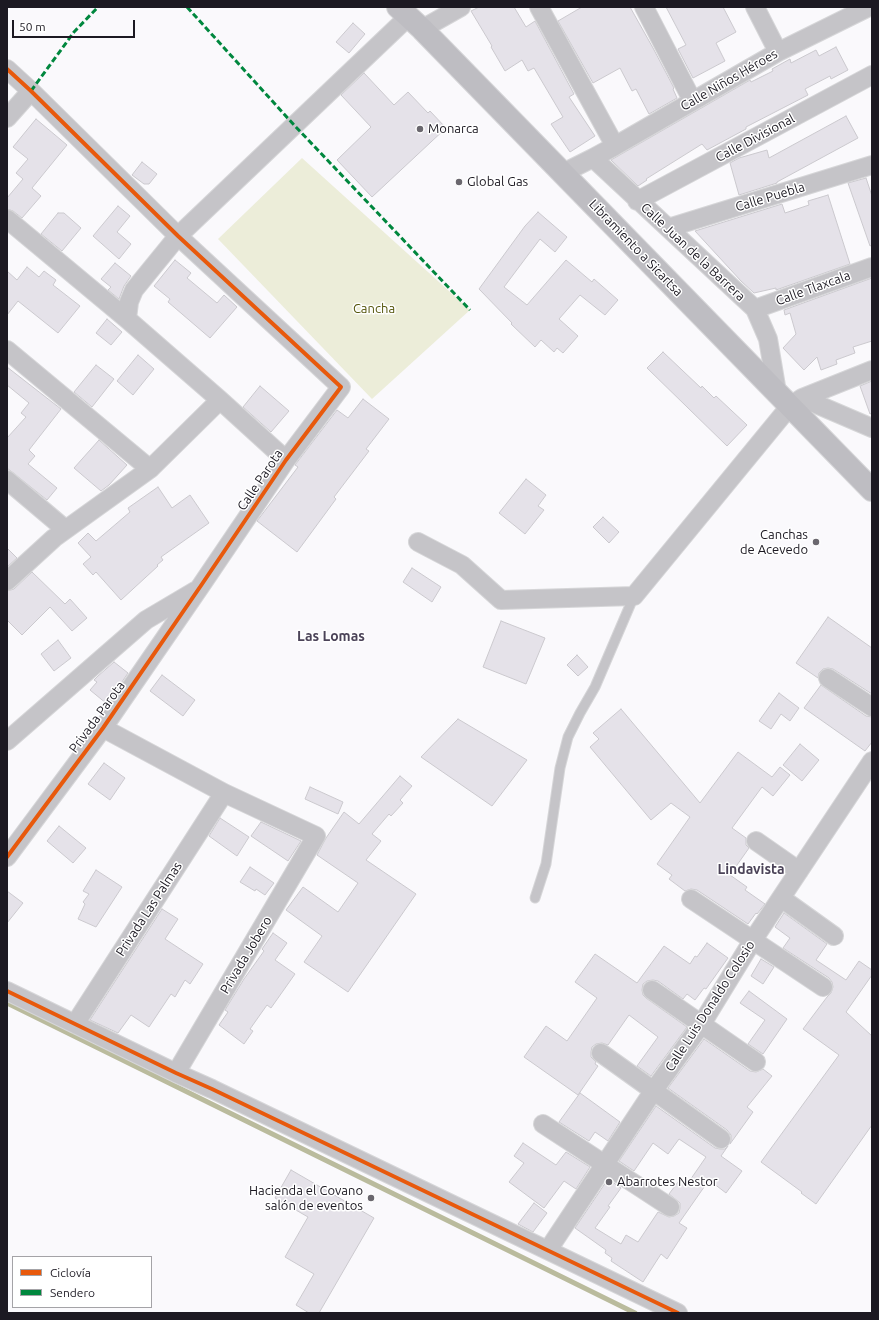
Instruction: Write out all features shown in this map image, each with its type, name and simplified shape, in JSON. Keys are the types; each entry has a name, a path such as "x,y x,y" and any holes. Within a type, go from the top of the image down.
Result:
{"main road":[{"name":"Libramiento a Sicartsa","path":"409,17 790,399 872,490"}],"street":[{"path":"127,319 129,302 134,290 178,236 409,17 461,7"},
{"path":"539,7 615,146"},
{"path":"644,7 692,100"},
{"path":"755,7 778,52"},
{"name":"Calle Niños Héroes","path":"593,158 778,52 868,7"},
{"path":"7,69 178,236"},
{"name":"Calle Divisional","path":"637,200 872,75"},
{"path":"7,118 31,91"},
{"path":"563,173 593,158"},
{"name":"Calle Juan de la Barrera","path":"593,158 755,308 790,399"},
{"name":"Calle Puebla","path":"668,228 872,165"},
{"path":"7,219 127,319 286,460"},
{"name":"Calle Parota","path":"178,236 341,387 286,460 200,587"},
{"name":"Calle Tlaxcala","path":"755,308 872,266"},
{"path":"7,350 150,469"},
{"path":"418,542 462,565 501,600 634,596 790,399 872,370"},
{"path":"790,399 872,428"},
{"path":"7,581 65,529 150,469 220,400"},
{"path":"7,480 65,529"},
{"path":"7,741 146,620 200,587"},
{"name":"Privada Parota","path":"7,857 103,728 200,587"},
{"path":"828,678 872,706"},
{"path":"103,728 224,793"},
{"name":"Calle Luis Donaldo Colosio","path":"548,1250 654,1090 701,1025 753,940 872,761"},
{"name":"Privada Jobero","path":"176,1074 316,836 224,793"},
{"name":"Privada Las Palmas","path":"75,1024 224,793"},
{"path":"756,841 799,871"},
{"path":"781,898 834,936"},
{"path":"691,899 823,986"},
{"path":"652,990 756,1062"},
{"path":"7,991 176,1074 212,1089 678,1313"},
{"path":"601,1053 721,1139"},
{"path":"543,1124 670,1207"}],"lane":[{"path":"535,898 546,864 560,768 568,737 595,687 634,596"}],"green space":[{"name":"Cancha","path":"302,158 470,310 372,399 218,239"}],"building":[{"path":"479,7 514,7 526,27 535,21 574,94 569,97 595,136 570,152 551,124 563,117 534,68 528,71 522,60 505,71 471,11"},
{"path":"582,7 630,7 674,88 673,89 677,98 649,114 636,89 632,91 620,68 593,83 558,21"},
{"path":"666,7 723,7 736,32 716,43 725,61 693,78 678,49 686,45"},
{"path":"353,23 365,34 349,53 336,42"},
{"path":"836,47 848,70 831,79 830,76 805,89 808,95 746,127 746,129 707,150 702,144 646,179 647,180 638,186 611,160 750,80 751,82 773,71 772,69 790,59 791,63 816,50 819,56"},
{"path":"364,73 394,105 408,92 428,113 430,111 446,128 372,197 337,160 371,127 341,95"},
{"path":"846,116 858,138 777,183 739,195 730,163 739,158 767,150 769,158"},
{"path":"36,119 67,145 32,188 41,196 22,218 13,211 7,209 7,198 23,179 16,173 28,159 13,147"},
{"path":"142,162 157,174 149,184 144,184 132,175"},
{"path":"866,178 872,196 872,245 870,246 848,183"},
{"path":"828,195 850,264 776,290 776,288 754,293 695,231 782,204 785,213 809,205 808,201"},
{"path":"118,206 130,216 117,232 131,244 119,259 93,236"},
{"path":"538,212 567,237 555,252 540,239 504,287 527,305 566,260 592,282 594,279 618,300 605,315 580,295 559,319 578,336 563,353 557,348 554,352 541,340 535,347 511,324 512,323 479,289 525,226"},
{"path":"58,213 64,213 81,228 62,251 41,234"},
{"path":"175,260 191,273 187,278 217,303 224,295 237,307 210,338 168,302 170,299 154,286"},
{"path":"115,263 131,276 124,286 119,299 108,290 111,287 101,279"},
{"path":"27,267 39,277 44,271 56,280 53,285 80,306 58,333 18,301 7,315 7,271 17,280"},
{"path":"872,278 872,341 853,347 855,353 836,360 837,364 821,370 817,357 804,370 783,348 796,334 790,313 785,315 784,310"},
{"path":"107,319 122,332 111,345 96,333"},
{"path":"663,352 701,388 702,386 714,398 716,396 747,425 727,446 647,368"},
{"path":"138,355 154,369 133,395 117,381"},
{"path":"96,365 114,379 92,407 74,392"},
{"path":"7,367 61,409 29,450 35,456 28,464 57,488 47,500 7,468 7,438 26,417 21,413 29,403 7,385"},
{"path":"872,381 872,413 870,414 860,386"},
{"path":"260,386 289,411 271,432 243,407"},
{"path":"363,399 389,419 366,449 369,451 334,497 336,499 297,552 257,521 298,467 295,465 337,410 348,418"},
{"path":"99,440 127,465 109,485 101,491 74,468"},
{"path":"526,479 546,495 538,506 544,510 525,534 499,513"},
{"path":"158,487 172,508 190,495 209,523 161,557 163,560 157,565 158,566 121,600 96,572 93,575 83,564 91,557 78,543 88,533 96,541 130,512 128,508"},
{"path":"603,517 619,532 609,543 593,527"},
{"path":"7,548 17,558 7,567"},
{"path":"412,568 441,587 432,602 403,582"},
{"path":"32,572 65,604 70,599 87,618 72,631 50,607 22,635 7,620 7,591 14,589"},
{"path":"828,617 872,648 872,694 833,669 823,669 819,673 818,678 796,663"},
{"path":"501,621 545,638 526,684 483,667"},
{"path":"58,640 71,658 54,671 41,654"},
{"path":"577,655 588,667 578,676 567,665"},
{"path":"114,662 128,673 107,704 90,690 97,682 94,680"},
{"path":"162,675 195,700 183,716 150,691"},
{"path":"821,685 866,716 872,717 872,742 865,751 804,708"},
{"path":"779,693 799,708 790,721 781,714 771,729 759,721"},
{"path":"621,709 700,803 738,752 772,777 780,767 790,775 773,796 762,787 732,828 746,838 746,845 749,848 730,875 747,887 745,890 765,904 748,924 697,890 691,889 685,891 669,879 672,875 657,864 690,817 671,803 651,820 590,747 599,739 593,733"},
{"path":"458,719 527,760 492,806 421,757"},
{"path":"800,744 819,760 802,781 783,765"},
{"path":"104,763 125,778 110,800 88,784"},
{"path":"400,776 412,786 400,800 403,803 391,816 389,814 372,834 381,841 366,860 416,894 348,992 304,962 322,936 286,910 303,887 338,912 358,883 317,855 326,838 344,812 359,824"},
{"path":"310,787 343,802 338,814 305,799"},
{"path":"220,818 249,837 237,856 209,836"},
{"path":"261,822 301,841 288,861 251,836"},
{"path":"59,826 86,848 73,863 47,841"},
{"path":"250,867 274,883 265,895 240,882"},
{"path":"96,870 122,887 96,927 78,919 85,904 83,902 89,894 83,891"},
{"path":"7,891 23,903 7,923"},
{"path":"162,909 178,919 165,939 203,964 190,984 185,980 175,997 171,994 149,1027 131,1015 118,1033 90,1020"},
{"path":"784,913 827,944 816,960 846,980 859,961 872,970 872,975 846,1012 872,1036 872,1125 816,1204 761,1162 839,1055 803,1029 831,993 833,987 829,978 783,948 790,938 775,927"},
{"path":"273,933 287,943 275,960 295,974 271,1008 267,1005 250,1029 253,1031 244,1044 219,1025 228,1012 225,1010 244,979 264,951 262,949"},
{"path":"707,943 728,958 706,989 704,988 695,1000 687,994 683,999 658,981 647,981 643,984 643,995 646,998 687,1027 651,1076 637,1066 658,1037 629,1015 608,1045 602,1043 596,1044 592,1047 591,1057 598,1066 578,1095 524,1057 546,1026 567,1041 597,998 575,982 595,954 637,983 664,946 690,964"},
{"path":"761,959 774,967 763,984 751,976"},
{"path":"749,991 787,1019 763,1054 748,1044 765,1020 740,1003"},
{"path":"704,1039 750,1071 756,1072 763,1069 772,1076 747,1107 753,1112 730,1144 731,1135 727,1130 668,1088"},
{"path":"580,1093 620,1122 608,1141 595,1132 589,1141 559,1122"},
{"path":"656,1106 715,1148 725,1149 728,1146 721,1156 742,1171 726,1193 709,1180 679,1223 687,1228 667,1259 661,1254 643,1282 611,1261 612,1258 605,1253 606,1250 575,1228 608,1179 621,1188 595,1228 621,1244 626,1235 638,1242 658,1212 669,1217 679,1213 680,1203 669,1194 681,1178 688,1183 706,1157 679,1139 668,1154 653,1143 634,1171 619,1161"},
{"path":"523,1143 556,1165 566,1152 590,1167 576,1189 564,1181 544,1208 509,1182 524,1163 514,1156"},
{"path":"291,1170 374,1218 319,1313 309,1313 296,1305 314,1274 285,1257 308,1217 275,1198"},
{"path":"534,1203 547,1213 533,1232 518,1224"}],"waterway":[{"path":"7,1003 635,1313"}],"marked path":[{"path":"31,91 74,32 98,7"},
{"path":"187,7 294,125 470,310"}],"cycle path":[{"path":"7,69 178,236 341,387 286,460 103,728 7,857"},
{"path":"7,991 678,1313"}],"place":[{"name":"Monarca","path":"420,129"},
{"name":"Global Gas","path":"459,182"},
{"name":"Canchas de Acevedo","path":"816,542"},
{"name":"Abarrotes Nestor","path":"609,1182"},
{"name":"Hacienda el Covano salón de eventos","path":"371,1198"}],"district":[{"name":"Las Lomas","path":"331,636"},
{"name":"Lindavista","path":"751,869"}]}
